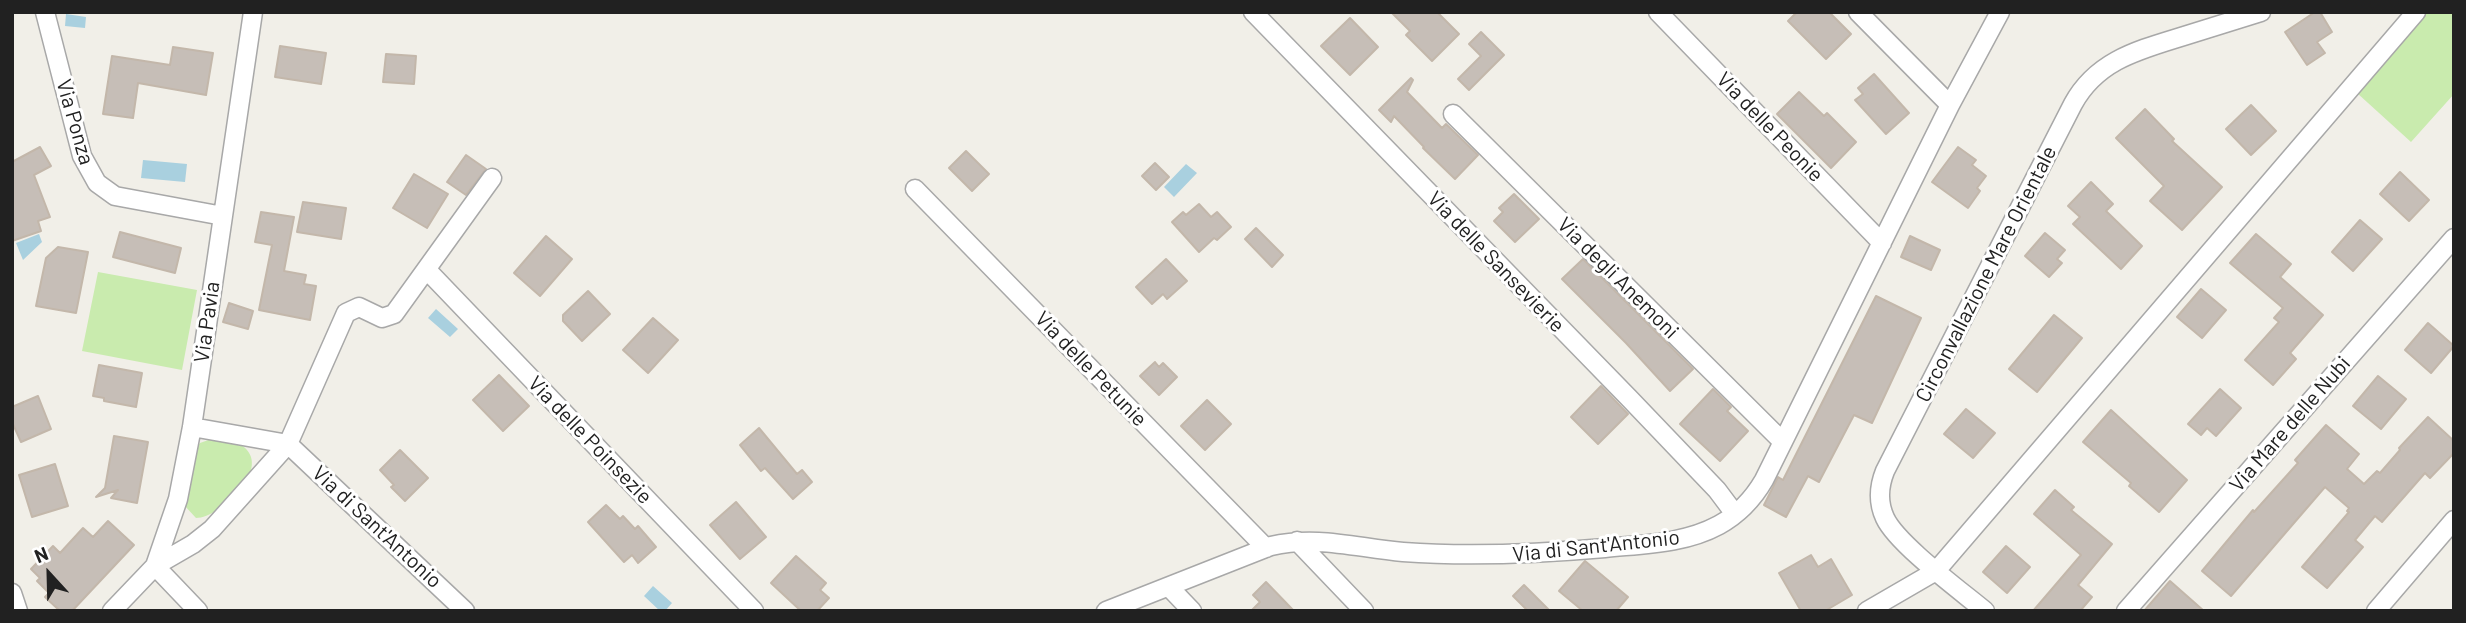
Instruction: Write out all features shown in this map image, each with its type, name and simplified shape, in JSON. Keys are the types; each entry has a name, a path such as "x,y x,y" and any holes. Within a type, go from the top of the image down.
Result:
{"street":[{"name":"Via Ponza","path":"45,12 82,156 97,183 110,193 123,198 223,216"},
{"name":"Via Pavia","path":"112,611 155,566 174,515 192,427 253,12"},
{"name":"Via delle Sansevierie","path":"1253,12 1629,398 1717,490 1735,514"},
{"name":"Via delle Peonie","path":"1658,12 1882,243"},
{"path":"1858,12 1950,106"},
{"name":"Via di Sant'Antonio","path":"1106,611 1266,548 1297,541 1326,541 1412,553 1520,556 1674,541 1709,529 1735,514 1757,491 1783,442 1950,106 2000,12"},
{"name":"Circonvallazione Mare Orientale","path":"1985,611 1936,571 1888,524 1880,503 1881,482 2077,97 2093,76 2121,57 2261,12"},
{"path":"1867,611 1936,571 2416,12"},
{"name":"Via degli Anemoni","path":"1452,114 1783,442"},
{"path":"198,611 155,566 193,544 212,528 288,443 346,313 359,307 378,317 390,317 397,312 492,178"},
{"name":"Via delle Petunie","path":"915,189 1266,548"},
{"name":"Via Mare delle Nubi","path":"2126,611 2454,238"},
{"name":"Via delle Poinsezie","path":"427,270 754,611"},
{"path":"192,427 288,443"},
{"name":"Via di Sant'Antonio","path":"288,443 465,611"},
{"path":"2376,611 2454,520"},
{"path":"1297,541 1364,611"},
{"path":"1169,587 1192,611"},
{"path":"12,593 18,611"}],"green space":[{"path":"2425,12 2454,12 2454,94 2411,142 2357,93"},
{"path":"98,272 197,290 182,370 82,351"},
{"path":"214,438 241,445 250,454 252,465 241,489 230,500 207,516 196,518 184,505 196,448 200,443"}],"water":[{"path":"66,14 86,17 85,28 65,26"},
{"path":"143,160 187,164 185,182 141,178"},
{"path":"1186,164 1197,173 1174,197 1164,187"},
{"path":"39,234 42,242 23,260 16,243"},
{"path":"436,309 458,329 450,337 428,318"},
{"path":"653,586 672,603 665,611 660,611 644,596"}],"building":[{"path":"1391,12 1437,12 1459,34 1432,61 1406,35 1410,31"},
{"path":"1797,12 1829,12 1851,34 1826,59 1788,21"},
{"path":"2315,12 2320,12 2332,32 2317,42 2325,53 2307,65 2285,32"},
{"path":"1350,18 1378,47 1350,75 1321,46"},
{"path":"1481,32 1504,55 1469,90 1458,79 1481,56 1469,44"},
{"path":"280,46 326,53 321,84 275,77"},
{"path":"173,47 213,53 206,95 138,83 133,118 103,114 112,56 170,65"},
{"path":"386,54 416,56 414,84 383,82"},
{"path":"1874,74 1909,113 1886,134 1855,100 1863,94 1858,88"},
{"path":"1411,78 1413,80 1407,92 1442,128 1446,124 1478,155 1455,179 1394,116 1391,122 1379,110"},
{"path":"1799,92 1824,116 1827,113 1856,142 1831,168 1777,114"},
{"path":"2251,105 2276,131 2251,155 2226,129"},
{"path":"2145,109 2174,139 2172,141 2222,187 2182,230 2150,201 2164,186 2116,138"},
{"path":"40,147 51,166 34,175 50,217 38,221 41,231 12,241 12,162"},
{"path":"1958,147 1976,160 1972,165 1986,176 1977,188 1980,191 1968,208 1932,182"},
{"path":"966,151 989,174 972,191 949,168"},
{"path":"466,155 486,169 466,195 447,182"},
{"path":"1155,163 1169,177 1156,190 1142,176"},
{"path":"2400,172 2429,200 2409,221 2380,194"},
{"path":"414,174 448,194 427,228 393,208"},
{"path":"2091,182 2113,204 2106,211 2142,246 2121,269 2073,224 2080,217 2068,206"},
{"path":"1514,194 1539,219 1515,242 1494,221 1503,212 1499,208"},
{"path":"303,202 346,208 341,239 297,232"},
{"path":"1199,204 1211,217 1217,212 1231,227 1199,252 1172,222 1183,212 1186,215"},
{"path":"261,212 294,217 284,271 306,275 304,284 316,286 310,320 259,310 272,245 255,242"},
{"path":"2360,220 2382,239 2353,271 2332,252"},
{"path":"1256,228 1283,255 1272,267 1245,239"},
{"path":"120,232 181,248 175,273 113,257"},
{"path":"2045,233 2065,250 2057,259 2062,263 2049,277 2025,256"},
{"path":"2256,234 2291,264 2280,277 2323,315 2290,353 2296,359 2273,385 2245,360 2279,322 2274,318 2283,308 2230,263"},
{"path":"546,236 572,259 540,296 514,273"},
{"path":"1910,236 1940,250 1931,270 1901,257"},
{"path":"58,247 88,252 76,313 36,306 46,258"},
{"path":"1166,259 1187,281 1167,299 1163,294 1152,304 1136,287"},
{"path":"1583,259 1693,369 1670,391 1562,279"},
{"path":"2201,289 2226,310 2202,338 2177,317"},
{"path":"588,291 610,314 582,341 563,321 563,315"},
{"path":"1876,296 1921,318 1872,423 1854,415 1819,482 1808,476 1786,517 1764,505 1778,477 1783,480"},
{"path":"229,303 253,311 248,329 223,322"},
{"path":"2054,315 2082,338 2037,392 2009,369"},
{"path":"653,318 678,340 648,373 623,350"},
{"path":"2428,323 2454,346 2431,373 2405,350"},
{"path":"1155,362 1159,367 1163,363 1177,377 1159,395 1140,376"},
{"path":"99,365 142,373 136,407 104,401 104,398 93,396"},
{"path":"499,375 529,406 503,431 473,400"},
{"path":"2378,376 2406,399 2381,429 2353,406"},
{"path":"1601,386 1628,414 1598,444 1571,417"},
{"path":"1713,389 1731,407 1727,411 1748,431 1720,461 1680,424"},
{"path":"2220,389 2241,408 2216,436 2207,428 2201,435 2188,424"},
{"path":"38,396 51,429 21,442 12,422 12,407"},
{"path":"1207,400 1231,424 1205,450 1181,426"},
{"path":"1966,409 1995,433 1973,458 1944,434"},
{"path":"2111,410 2187,480 2159,512 2129,486 2131,483 2083,442"},
{"path":"2428,417 2454,441 2454,453 2430,478 2425,473 2382,522 2375,516 2355,540 2363,547 2327,588 2302,567 2349,512 2349,508 2325,487 2231,596 2202,571 2253,510 2254,512 2298,463 2295,460 2326,425 2359,454 2347,469 2364,484 2377,471 2380,473"},
{"path":"759,428 797,474 802,470 812,482 793,499 765,468 761,471 740,445"},
{"path":"114,436 148,442 137,503 111,498 118,490 96,497 105,488"},
{"path":"400,450 428,478 405,501 391,487 394,485 380,470"},
{"path":"55,464 68,506 32,517 19,475"},
{"path":"2055,490 2074,507 2071,510 2112,544 2078,585 2092,597 2080,611 2033,611 2081,555 2034,514"},
{"path":"736,502 766,537 740,559 710,525"},
{"path":"606,505 620,519 623,516 635,529 638,526 656,547 638,563 632,555 624,562 588,522"},
{"path":"108,521 134,545 72,611 60,611 45,597 49,593 37,581 40,578 31,569 53,546 60,553 83,528 93,537"},
{"path":"2006,546 2030,567 2007,593 1983,572"},
{"path":"1811,555 1818,567 1831,559 1852,595 1825,611 1801,611 1779,573"},
{"path":"796,556 826,583 820,590 829,598 817,611 801,611 771,583"},
{"path":"1585,561 1628,597 1616,611 1583,611 1559,591"},
{"path":"2170,581 2204,611 2144,611"},
{"path":"1266,582 1294,611 1251,611 1260,602 1253,595"},
{"path":"1524,585 1550,611 1528,611 1513,596"}]}
